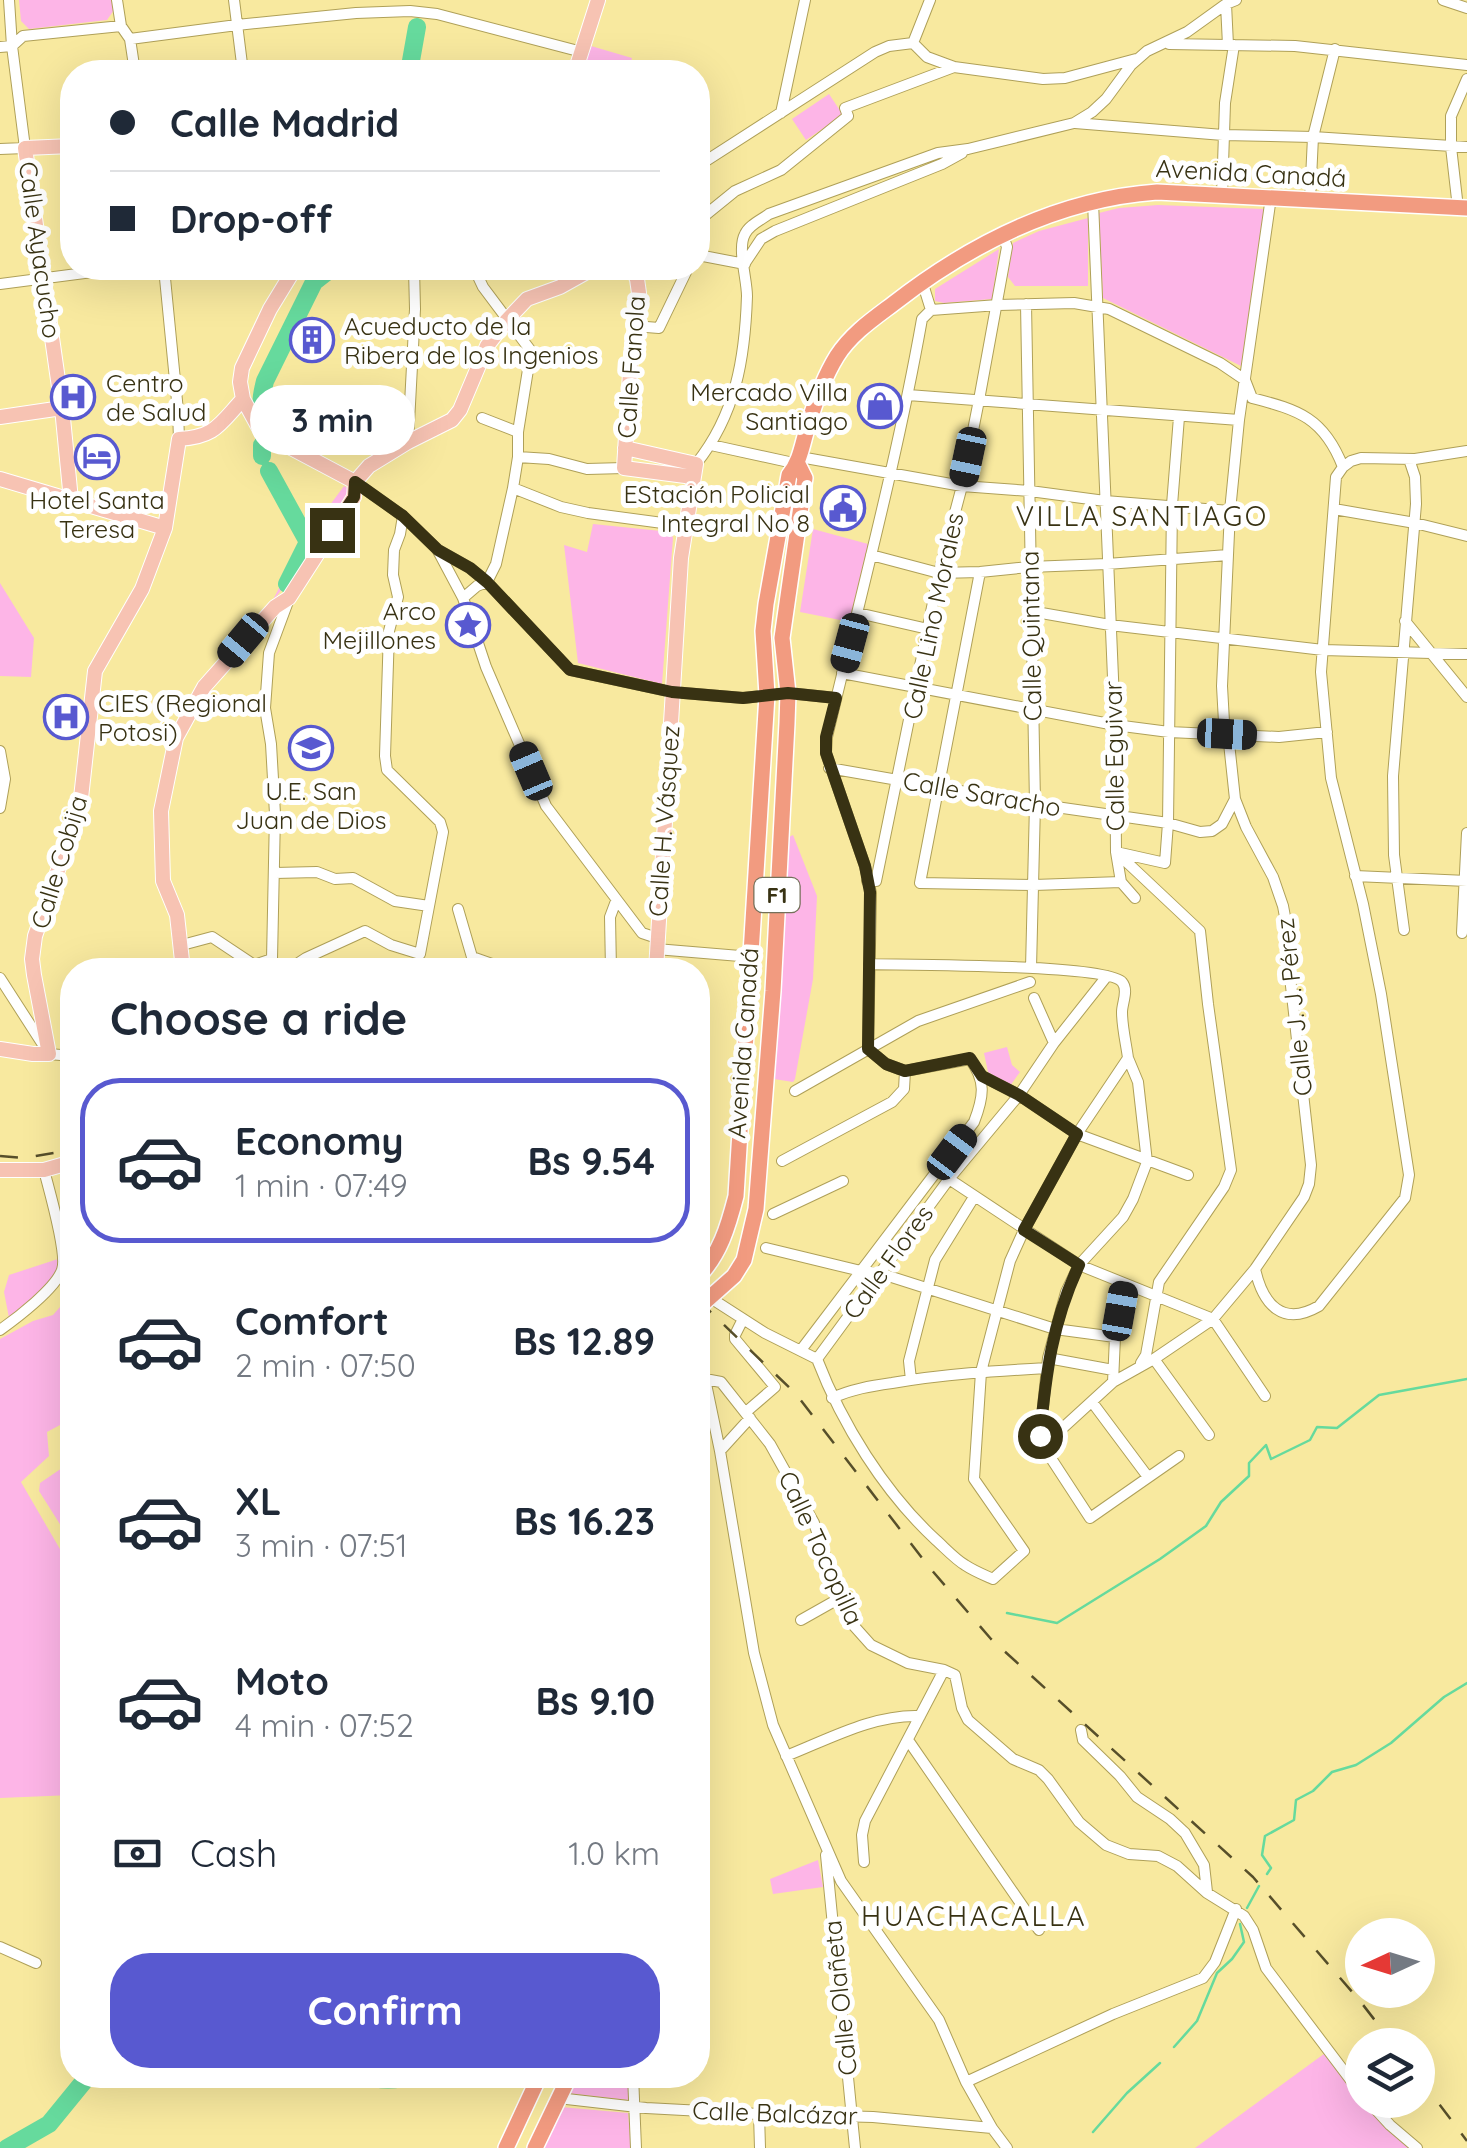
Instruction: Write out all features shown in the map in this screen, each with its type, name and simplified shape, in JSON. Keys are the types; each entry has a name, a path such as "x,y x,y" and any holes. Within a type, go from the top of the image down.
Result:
{"highway":[{"name":"Avenida Canadá","path":"710,1259 726,1232 736,1196 767,695 766,604 789,475 799,460 817,397 839,353 856,333 922,281 1002,233 1093,202 1157,192 1462,208"},
{"name":"Avenida Canadá","path":"710,1296 744,1260 756,1208 773,991 788,693 782,638 806,478 799,460"},
{"path":"710,1274 728,1281"},
{"path":"506,2148 534,2088"},
{"path":"535,2148 563,2088"}],"main road":[{"path":"580,60 598,0"},
{"path":"24,148 60,146"},
{"name":"Calle Ayacucho","path":"24,148 45,278 71,500"},
{"path":"288,280 242,368 243,399 261,432 355,482"},
{"path":"182,958 177,914 163,881 161,811 176,738 204,687 275,607 289,598 354,497 355,482 369,466 452,420 487,346 507,320 527,300 573,280"},
{"name":"Calle Fanola","path":"624,468 638,280"},
{"path":"178,438 210,434 243,399"},
{"path":"0,417 62,408"},
{"name":"Calle Cobija","path":"48,1054 32,960 35,936 80,806 96,672 142,588 164,528 178,438"},
{"path":"625,448 694,470"},
{"path":"624,468 694,470"},
{"name":"Calle H. Vásquez","path":"656,958 680,558 694,470"},
{"path":"0,480 164,528"},
{"path":"1,1048 48,1054"},
{"path":"0,1170 44,1170 60,1165"}],"street":[{"name":"Calle Ayacucho","path":"9,0 6,46 24,148"},
{"path":"117,0 133,60"},
{"path":"234,0 242,60"},
{"path":"354,0 356,13"},
{"path":"780,112 805,0"},
{"path":"913,43 930,0"},
{"path":"710,257 745,264 762,239 774,231 942,164 968,149 1074,122 1106,99 1139,58 1231,2"},
{"path":"1222,195 1231,2"},
{"path":"1448,2 1467,8"},
{"path":"130,38 356,13 423,11 582,52"},
{"path":"6,46 23,36 121,26"},
{"path":"710,158 888,46 913,43 927,56 954,68 1043,79 1065,78 1139,58"},
{"path":"1163,44 1273,44 1467,65"},
{"path":"1310,200 1312,137 1335,49"},
{"path":"710,212 735,192 781,170 848,116 845,108 954,68"},
{"path":"1462,208 1451,147 1451,116 1467,78"},
{"path":"1074,122 1223,135 1467,147"},
{"path":"0,150 24,148"},
{"name":"Calle H. Vásquez","path":"694,470 733,401 747,294 742,247 745,233 768,214 938,153 968,149"},
{"name":"Calle J. J. Pérez","path":"1043,1446 1113,1382 1213,1319 1255,1270 1309,1184 1311,1165 1288,933 1272,877 1234,799 1222,686 1230,511 1239,420 1271,197"},
{"name":"Calle Eguivar","path":"1093,202 1116,852 1200,930 1232,1170 1224,1188 1159,1282 1146,1355 1137,1368"},
{"name":"Calle Lino Morales","path":"872,881 898,779 939,573 980,400 1006,247 1002,233"},
{"path":"0,284 60,276"},
{"name":"Calle Cobija","path":"165,280 178,438"},
{"path":"408,442 415,280"},
{"path":"463,598 487,582 496,564 513,488 531,351 479,280"},
{"path":"634,326 659,328 682,280"},
{"path":"868,1049 872,881 829,768 826,737 926,315 922,281"},
{"path":"926,315 1026,304 1109,309 1220,363 1245,380 1252,398 1288,408 1313,421 1334,444 1343,466"},
{"name":"Calle Quintana","path":"1026,304 1035,804 1031,968"},
{"path":"908,396 1239,420"},
{"path":"1135,898 1121,882 1116,852 1164,863 1168,823 1172,505 1179,417"},
{"path":"482,418 518,432"},
{"path":"711,445 962,486 1230,511"},
{"path":"1255,1270 1268,1302 1279,1311 1306,1314 1319,1306 1406,1198 1409,1188 1381,994 1331,778 1320,672 1336,477 1343,466 1362,458 1439,457 1467,451"},
{"path":"518,457 549,459 587,469 624,468"},
{"path":"1404,930 1394,855 1394,776 1414,523 1415,476 1409,458"},
{"path":"355,482 403,516 438,550 487,582 570,670 672,692 743,698 788,693 836,698"},
{"path":"513,488 588,513 685,526"},
{"path":"1334,509 1467,536"},
{"path":"306,958 364,931 420,954 442,832 440,822 387,770 385,756 389,631 398,597 394,550 403,516"},
{"path":"438,550 463,598 486,666 546,806 616,901 656,944 752,956"},
{"path":"871,555 939,573 1228,555"},
{"path":"980,572 920,883 1121,882"},
{"path":"275,958 274,786 265,708 269,653 289,598"},
{"path":"1030,611 1110,625 1322,650 1467,654"},
{"path":"858,613 928,629"},
{"path":"1405,621 1467,697"},
{"path":"842,672 1114,725 1169,732 1279,736 1327,732"},
{"path":"0,751 4,779 0,808"},
{"name":"Calle Saracho","path":"829,768 1168,823 1200,832 1212,831 1222,824 1234,799"},
{"path":"1462,932 1467,833"},
{"path":"275,873 317,872 353,878 394,901 430,906"},
{"path":"1354,876 1466,881"},
{"path":"611,958 610,918 616,901"},
{"path":"458,909 475,958"},
{"path":"182,946 212,937 244,958"},
{"path":"870,964 1031,968 1107,976 1124,984 1122,1012 1128,1058 1138,1082 1147,1162 1123,1217 1079,1265 1066,1292 1048,1363 1040,1436 1090,1518 1179,1456"},
{"name":"Calle Flores","path":"817,1359 949,1179 1019,1095 1107,976"},
{"path":"0,978 48,1054 60,1055"},
{"path":"794,1091 918,1021 1030,982"},
{"path":"1034,998 1054,1043"},
{"path":"868,1049 886,1064 905,1071 970,1058 982,1076 1019,1095 1077,1134 1188,1176"},
{"path":"710,1305 817,1359 832,1398 872,1466 920,1525 963,1564 993,1580 1024,1551 974,1479 981,1372 996,1311 1010,1261 1024,1230 1077,1134 1128,1058"},
{"path":"782,1160 892,1102 904,1089 905,1071"},
{"path":"801,1350 974,1122 980,1108 982,1076"},
{"path":"44,1170 60,1240"},
{"path":"949,1179 1079,1265 1213,1319 1265,1396"},
{"path":"773,1214 842,1181"},
{"path":"912,1380 909,1361 935,1260 974,1198"},
{"path":"766,1248 879,1272 1055,1329 1116,1338"},
{"path":"0,1330 34,1304 60,1274"},
{"path":"1113,1382 1124,1284"},
{"path":"720,1451 775,1387 735,1339 743,1319"},
{"path":"1154,1359 1209,1435"},
{"path":"832,1398 850,1390 1048,1363 1113,1370"},
{"name":"Calle Tocopilla","path":"710,1380 720,1382 770,1444 814,1523 854,1626 871,1645 908,1664 944,1670"},
{"path":"1092,1402 1148,1477"},
{"path":"710,1406 754,1652 773,1726 841,1882 940,2020 966,2082 1008,2148"},
{"path":"802,1620 840,1598"},
{"path":"864,1862 865,1821 944,1670 954,1675 968,1720 1013,1759 1039,1770 1079,1822 1106,1845 1129,1854 1158,1856 1244,1916 1266,1968 1345,2071"},
{"path":"786,1756 876,1720 920,1716"},
{"path":"1081,1730 1082,1740 1137,1796 1184,1833 1204,1865 1207,1893"},
{"path":"908,1740 1039,1930"},
{"name":"Calle Olañeta","path":"825,1848 855,2148"},
{"path":"966,2082 1113,2014 1203,1978 1216,1962 1236,1909"},
{"path":"0,1947 36,1963"},
{"path":"633,2088 636,2148"},
{"name":"Calle Balcázar","path":"558,2098 992,2128"},
{"path":"759,2114 760,2148"},
{"path":"1384,2118 1416,2148"}],"shaded area":[{"path":"19,0 112,0 114,10 107,20 29,29 21,21"},
{"path":"591,46 632,58 631,60 587,60"},
{"path":"829,94 843,115 806,140 792,119"},
{"path":"1158,205 1264,209 1241,366 1103,298 1099,213"},
{"path":"1088,218 1088,286 1015,286 1008,277 1013,243 1039,231"},
{"path":"999,249 992,299 935,301 935,289"},
{"path":"344,486 349,489 344,498 272,602 301,544"},
{"path":"593,524 671,532 662,684 578,663 564,545 587,552"},
{"path":"813,529 868,544 850,622 800,612"},
{"path":"0,583 34,638 31,677 0,676"},
{"path":"793,835 817,896 813,979 793,1082 774,1079 789,837"},
{"path":"1007,1047 1012,1065 1020,1072 1010,1086 988,1072 984,1053"},
{"path":"60,1258 60,1274 10,1323 4,1292 9,1275"},
{"path":"60,1307 60,1425 47,1432 49,1456 21,1482 60,1549 60,1796 0,1798 0,1339 53,1315"},
{"path":"60,1469 60,1524 39,1491 40,1483"},
{"path":"818,1860 823,1887 773,1894 770,1879"},
{"path":"1328,2051 1345,2071 1345,2118 1385,2118 1410,2148 1195,2148"},
{"path":"570,2088 629,2088 629,2100 567,2093"},
{"path":"561,2107 628,2113 631,2148 543,2148"}],"waterway":[{"path":"411,60 417,27"},
{"path":"270,428 262,403 265,381 317,280"},
{"path":"262,445 262,456"},
{"path":"269,471 308,542 287,584"},
{"path":"1007,1613 1057,1623 1160,1559 1206,1526 1221,1502 1249,1476 1249,1463 1266,1445 1271,1459 1310,1440 1317,1427 1337,1428 1379,1395 1467,1379"},
{"path":"1267,1874 1271,1868 1262,1855 1265,1836 1294,1820 1296,1800 1313,1791 1332,1772 1356,1765 1391,1743 1444,1697 1467,1683"},
{"path":"1247,1908 1259,1886"},
{"path":"1174,2047 1197,2021 1217,1973 1244,1942 1240,1924"},
{"path":"1093,2132 1160,2063"},
{"path":"7,2148 49,2124 78,2088"}],"railway":[{"path":"0,1156 24,1158 60,1152"},
{"path":"710,1312 796,1394 929,1567 991,1639 1253,1877 1381,2028"},
{"path":"1435,2099 1467,2141"}],"place":[{"name":"Acueducto de la Ribera de los Ingenios","path":"312,340"},
{"name":"Centro de Salud","path":"73,397"},
{"name":"Mercado Villa Santiago","path":"880,406"},
{"name":"Hotel Santa Teresa","path":"97,457"},
{"name":"EStación Policial Integral No 8","path":"843,508"},
{"name":"Arco Mejillones","path":"468,625"},
{"name":"CIES (Regional Potosi)","path":"66,717"},
{"name":"U.E. San Juan de Dios","path":"311,748"}],"district":[{"name":"VILLA SANTIAGO","path":"1142,516"},
{"name":"HUACHACALLA","path":"974,1916"}],"route":[{"path":"332,530 354,497 355,482 403,516 438,550 487,582 570,670 672,692 743,698 788,693 836,698 826,753 865,866 870,892 868,1049 886,1064 905,1071 970,1058 982,1076 1019,1095 1077,1134 1024,1230 1079,1265 1066,1292 1048,1358 1040,1436"}]}
